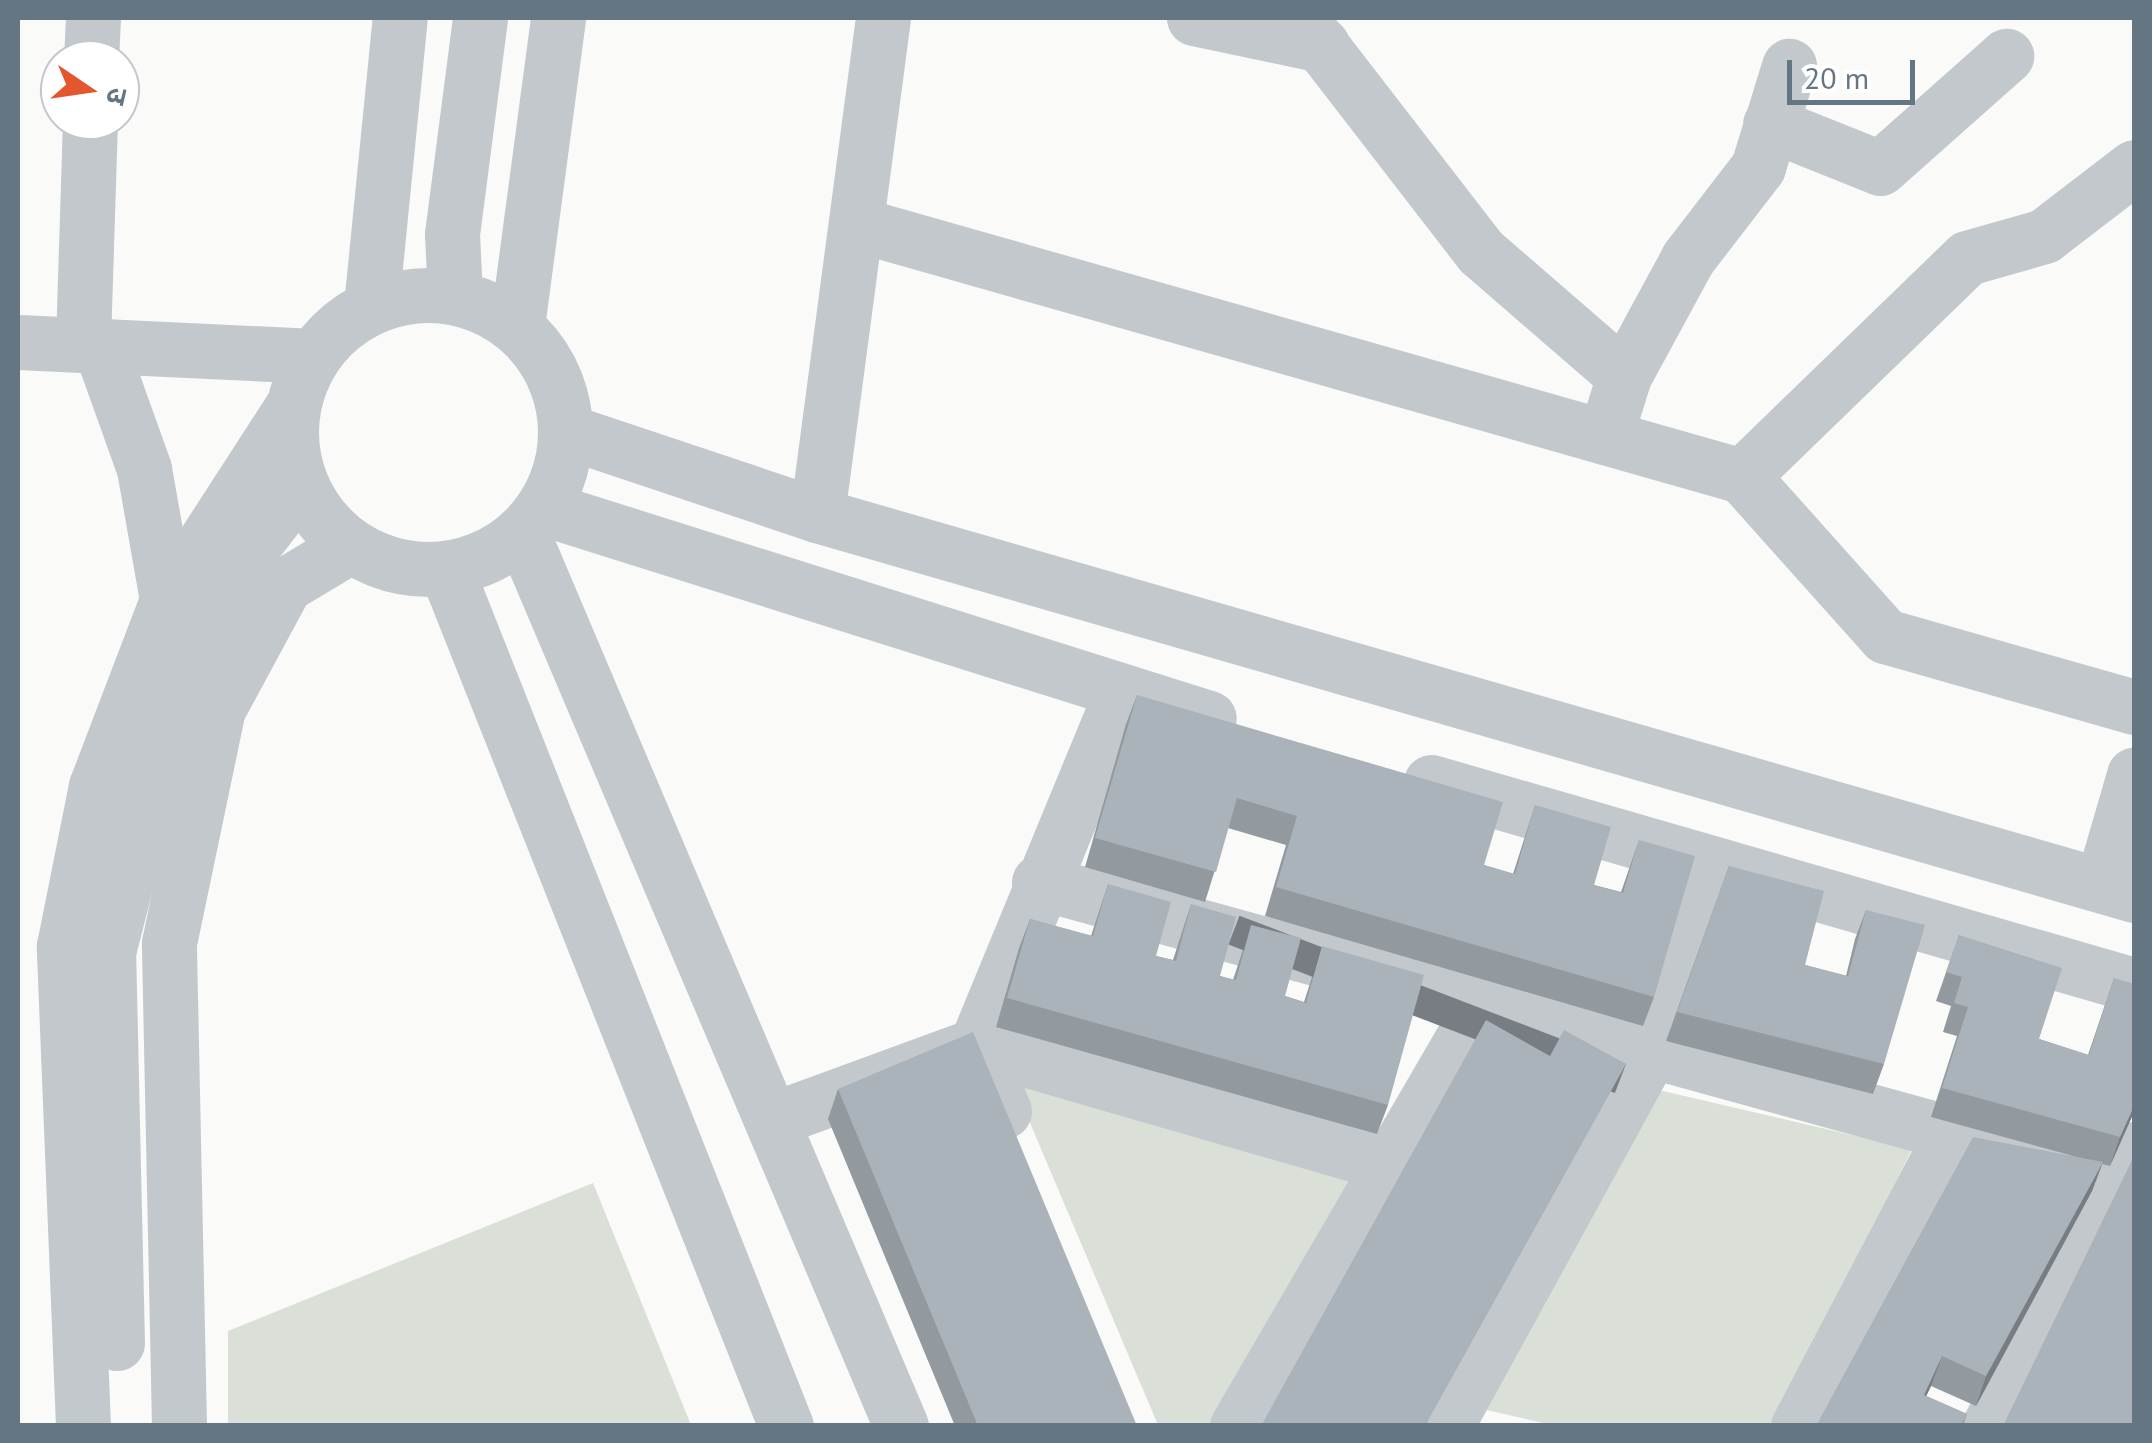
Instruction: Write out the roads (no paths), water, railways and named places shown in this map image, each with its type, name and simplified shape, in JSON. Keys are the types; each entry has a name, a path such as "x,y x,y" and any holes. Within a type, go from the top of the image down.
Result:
{"street":[{"path":"372,306 400,18"},
{"path":"456,297 452,234 480,18"},
{"path":"516,326 558,18"},
{"path":"817,515 883,18"},
{"path":"1194,18 1311,31 1481,252 1624,376"},
{"path":"1770,124 1880,168 2006,56"},
{"path":"1605,437 1624,376 1688,258 1758,167 1789,66"},
{"path":"90,140 91,343 144,469 167,600"},
{"path":"1742,476 1967,258 2044,236 2134,167"},
{"path":"856,224 1742,476 1884,636 2134,707"},
{"path":"84,1426 64,946 96,786 167,600 293,405 314,356 372,306 456,297 516,326 542,356 566,431 532,521 446,569 396,567 350,546 300,485 293,405"},
{"path":"18,342 314,356"},
{"path":"566,431 817,515 2118,890 2134,776"},
{"path":"119,1426 108,952 176,687 232,572 300,485"},
{"path":"532,521 1268,734"},
{"path":"532,521 901,1426"},
{"path":"179,1426 169,943 218,709 285,585 350,546"},
{"path":"446,569 786,1426"},
{"path":"1021,1154 976,1045 1120,693"},
{"path":"1380,767 2134,985"},
{"path":"1448,1425 1650,1054 1719,865"},
{"path":"1040,882 1650,1054 1951,1134 2126,1162 1988,1426"},
{"path":"1237,1426 1481,1007"},
{"path":"774,1119 976,1045 1389,1164"},
{"path":"1798,1426 1951,1134"}]}
